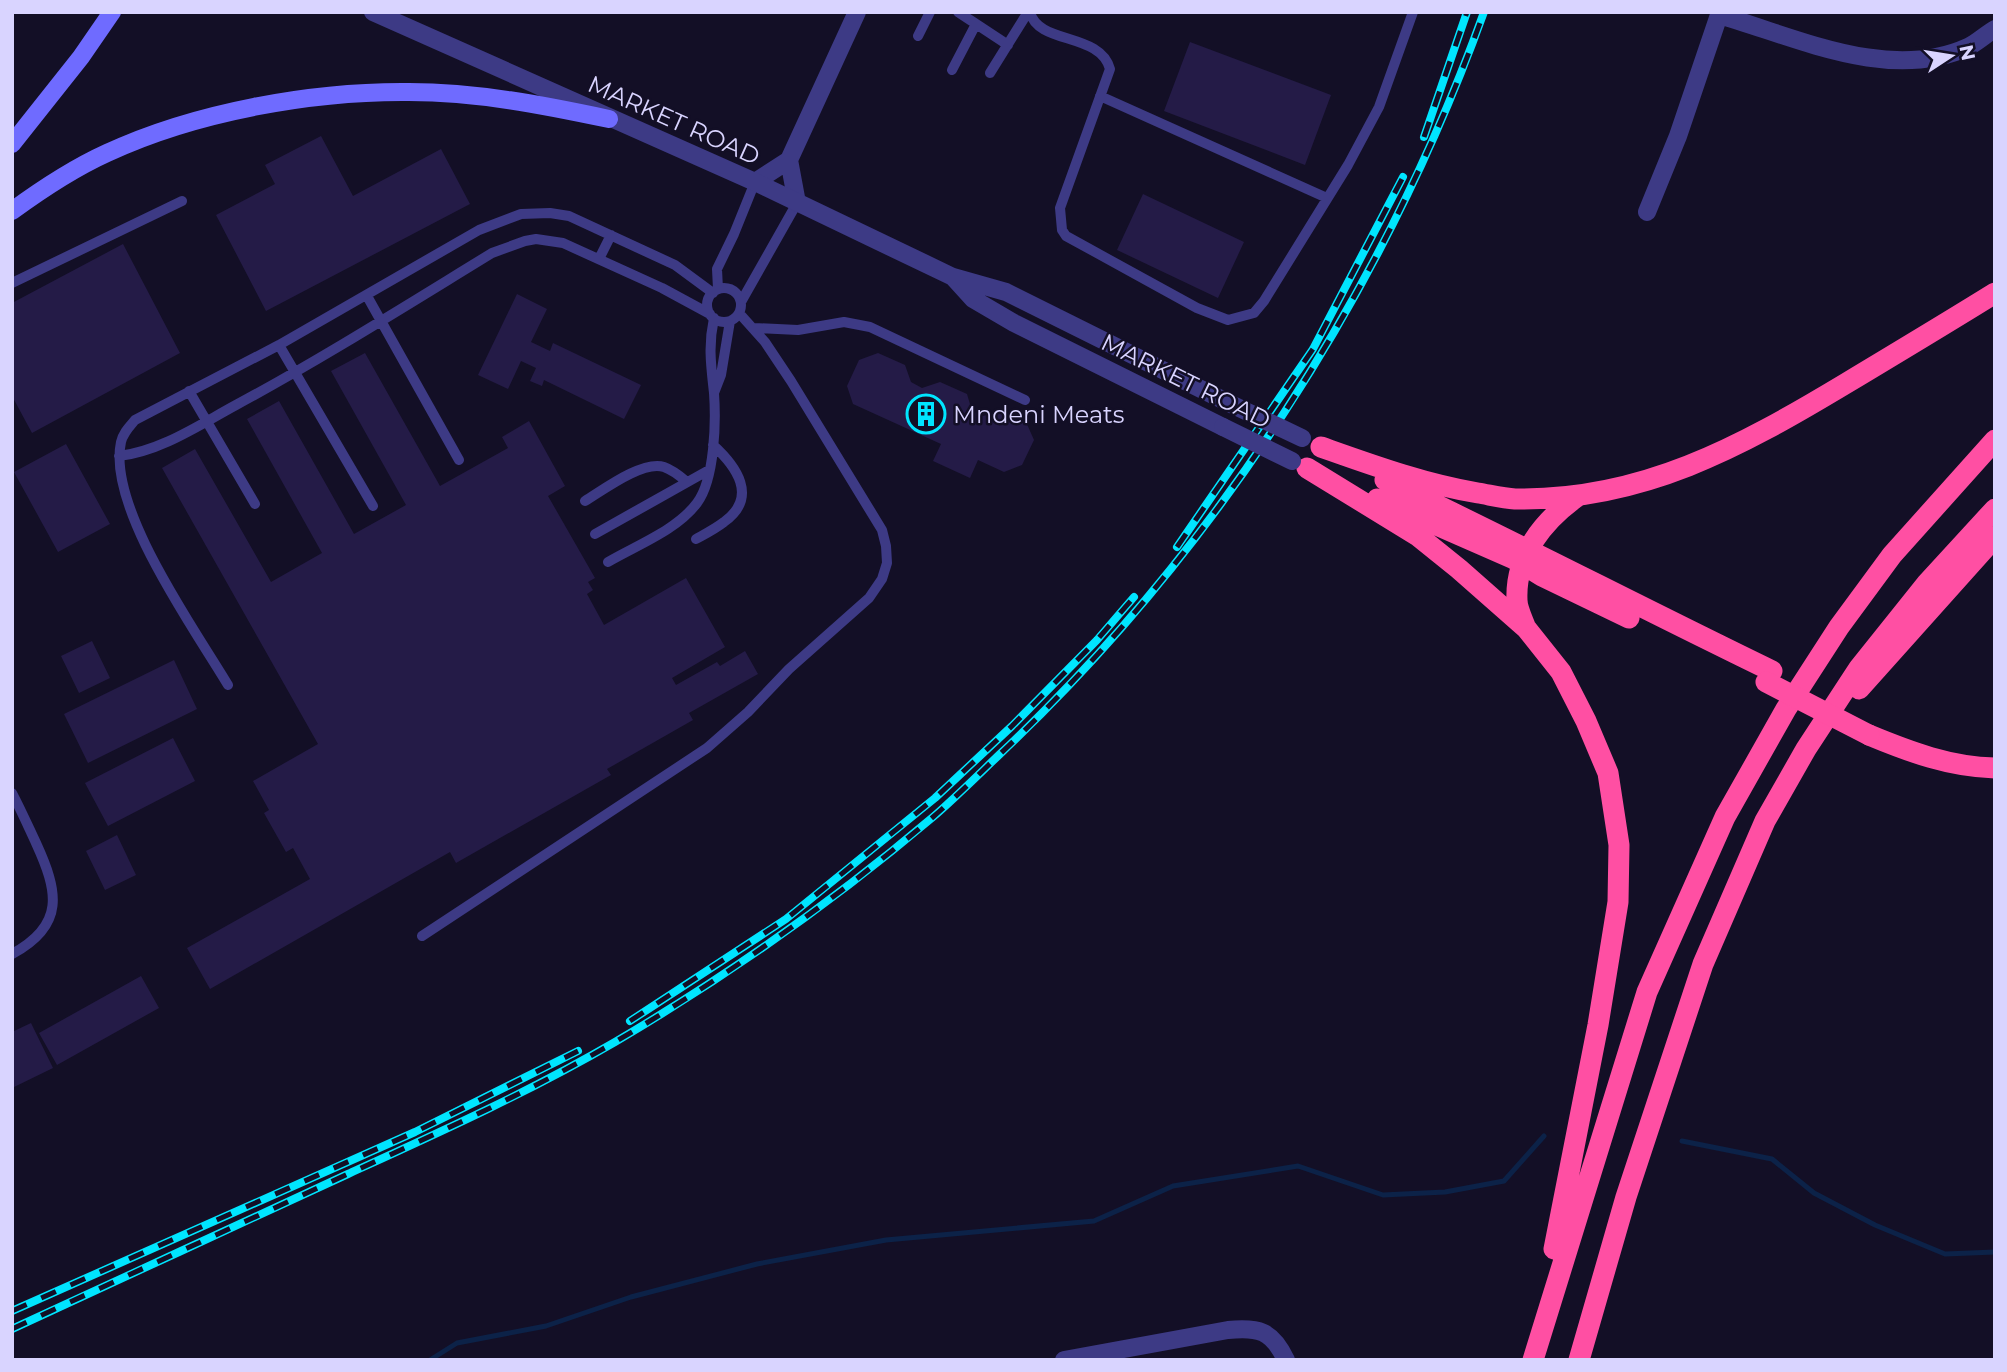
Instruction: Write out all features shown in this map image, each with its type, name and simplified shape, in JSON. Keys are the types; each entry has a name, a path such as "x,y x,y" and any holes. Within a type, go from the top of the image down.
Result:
{"highway":[{"path":"1311,442 1394,472 1452,489 1513,499 1579,496 1644,483 1705,460 1771,429 1995,293"},
{"path":"1534,1360 1647,992 1725,817 1786,709 1839,627 1892,555 1995,440"},
{"path":"1311,442 1525,556 1542,576 1769,677"},
{"path":"1299,464 1598,587 1872,728 1909,752 1976,768 1995,768"},
{"path":"1299,464 1418,536 1526,628 1561,671 1608,773 1619,845 1618,902 1598,1025 1557,1236 1527,1360"},
{"path":"1526,628 1517,601 1525,556 1542,528 1559,510 1579,496"},
{"path":"1579,1360 1626,1197 1703,964 1765,821 1806,749 1859,668 1927,583 1995,509"},
{"path":"1806,749 1995,537"},
{"path":"1872,728 1948,751 1995,758"}],"main road":[{"path":"12,144 81,57 112,12"},
{"path":"12,211 75,170 138,141 231,113 300,100 387,92 451,94 528,102 609,119"}],"street":[{"name":"MARKET ROAD","path":"373,12 755,182 953,277 1006,292 1311,442"},
{"path":"755,182 789,160 858,12"},
{"path":"1647,212 1678,136 1720,14 1821,49 1916,60 1944,55 1970,46 1995,29"},
{"path":"789,160 797,203"},
{"name":"MARKET ROAD","path":"953,277 973,299 1014,323 1299,464"},
{"path":"1065,1360 1251,1328 1267,1334 1286,1360"}],"lane":[{"path":"918,36 930,12"},
{"path":"958,12 1008,45"},
{"path":"990,73 1029,12"},
{"path":"1029,12 1032,20 1041,28 1100,51 1108,59 1110,69 1062,201 1062,230 1066,236 1196,308 1228,320 1254,313 1264,301 1328,198 1379,107 1413,12"},
{"path":"952,70 975,24"},
{"path":"1100,96 1328,198"},
{"path":"608,562 673,525 697,504 703,492 713,445 714,393 709,362 712,316 708,303 715,291 717,269 755,182"},
{"path":"12,283 182,201"},
{"path":"714,393 737,312 797,203"},
{"path":"228,685 154,561 130,513 120,473 120,456 124,433 135,420 279,345 479,230 521,214 550,212 569,216 675,265 715,291 729,289 735,292 737,312 754,328 791,381 882,530 887,563 882,579 869,598 789,669 748,712 707,748 422,936"},
{"path":"599,258 611,235"},
{"path":"120,456 150,450 207,421 294,374 492,253 513,244 536,239 555,242 599,258 724,322 737,312"},
{"path":"367,296 459,460"},
{"path":"754,328 815,329 844,322 870,327 1025,400"},
{"path":"279,345 373,506"},
{"path":"189,391 255,504"},
{"path":"696,539 726,521 741,498 742,486 738,474 730,461 713,445"},
{"path":"585,500 651,465 663,466 687,482"},
{"path":"595,534 709,470"},
{"path":"12,793 49,872 54,893 52,911 45,927 30,945 12,954"}],"building":[{"path":"1190,42 1331,95 1305,165 1164,111"},
{"path":"321,136 353,196 441,149 470,204 266,311 216,215 275,184 265,165"},
{"path":"1143,194 1244,242 1218,298 1117,250"},
{"path":"123,244 180,353 32,433 12,396 12,303"},
{"path":"517,294 547,309 531,342 550,351 553,343 641,385 624,419 544,380 542,386 530,381 536,368 521,361 508,389 478,375"},
{"path":"365,353 440,486 508,448 502,437 529,421 565,486 548,496 595,578 588,582 593,590 587,594 604,625 686,578 725,647 672,678 676,685 717,662 720,666 745,651 758,674 689,713 693,720 607,769 611,775 456,863 450,852 210,989 187,948 310,879 293,848 286,852 264,813 269,810 253,781 318,744 162,468 195,449 271,582 322,553 247,419 279,401 354,534 406,505 331,371"},
{"name":"Mndeni Meats","path":"878,353 905,365 911,382 922,388 940,382 967,394 972,411 983,416 1002,411 1026,422 1034,440 1022,465 1004,472 978,460 970,478 933,461 941,444 853,404 847,386 859,360"},
{"path":"66,444 110,524 58,552 14,472"},
{"path":"92,641 110,678 79,693 61,656"},
{"path":"174,660 197,709 88,763 64,714"},
{"path":"173,738 195,781 108,826 85,783"},
{"path":"117,835 136,875 105,890 86,851"},
{"path":"141,976 159,1008 57,1065 39,1033"},
{"path":"31,1023 53,1068 12,1088 12,1032"}],"waterway":[{"path":"430,1360 457,1343 546,1326 631,1297 757,1264 886,1240 1094,1221 1173,1186 1298,1166 1383,1195 1445,1192 1504,1181 1544,1136"},
{"path":"1682,1141 1772,1159 1814,1193 1875,1225 1945,1254 1995,1252"}],"railway":[{"path":"1424,137 1467,12"},
{"path":"12,1329 449,1127 583,1060 698,991 779,936 896,848 942,809 1078,675 1152,592 1221,503 1285,411 1344,315 1396,217 1443,115 1484,12"},
{"path":"1177,547 1313,349 1403,177"},
{"path":"630,1021 786,919 935,798 1012,726 1097,640 1134,597"},
{"path":"12,1311 415,1132 578,1051"}],"place":[{"name":"Mndeni Meats","path":"926,414"}]}
